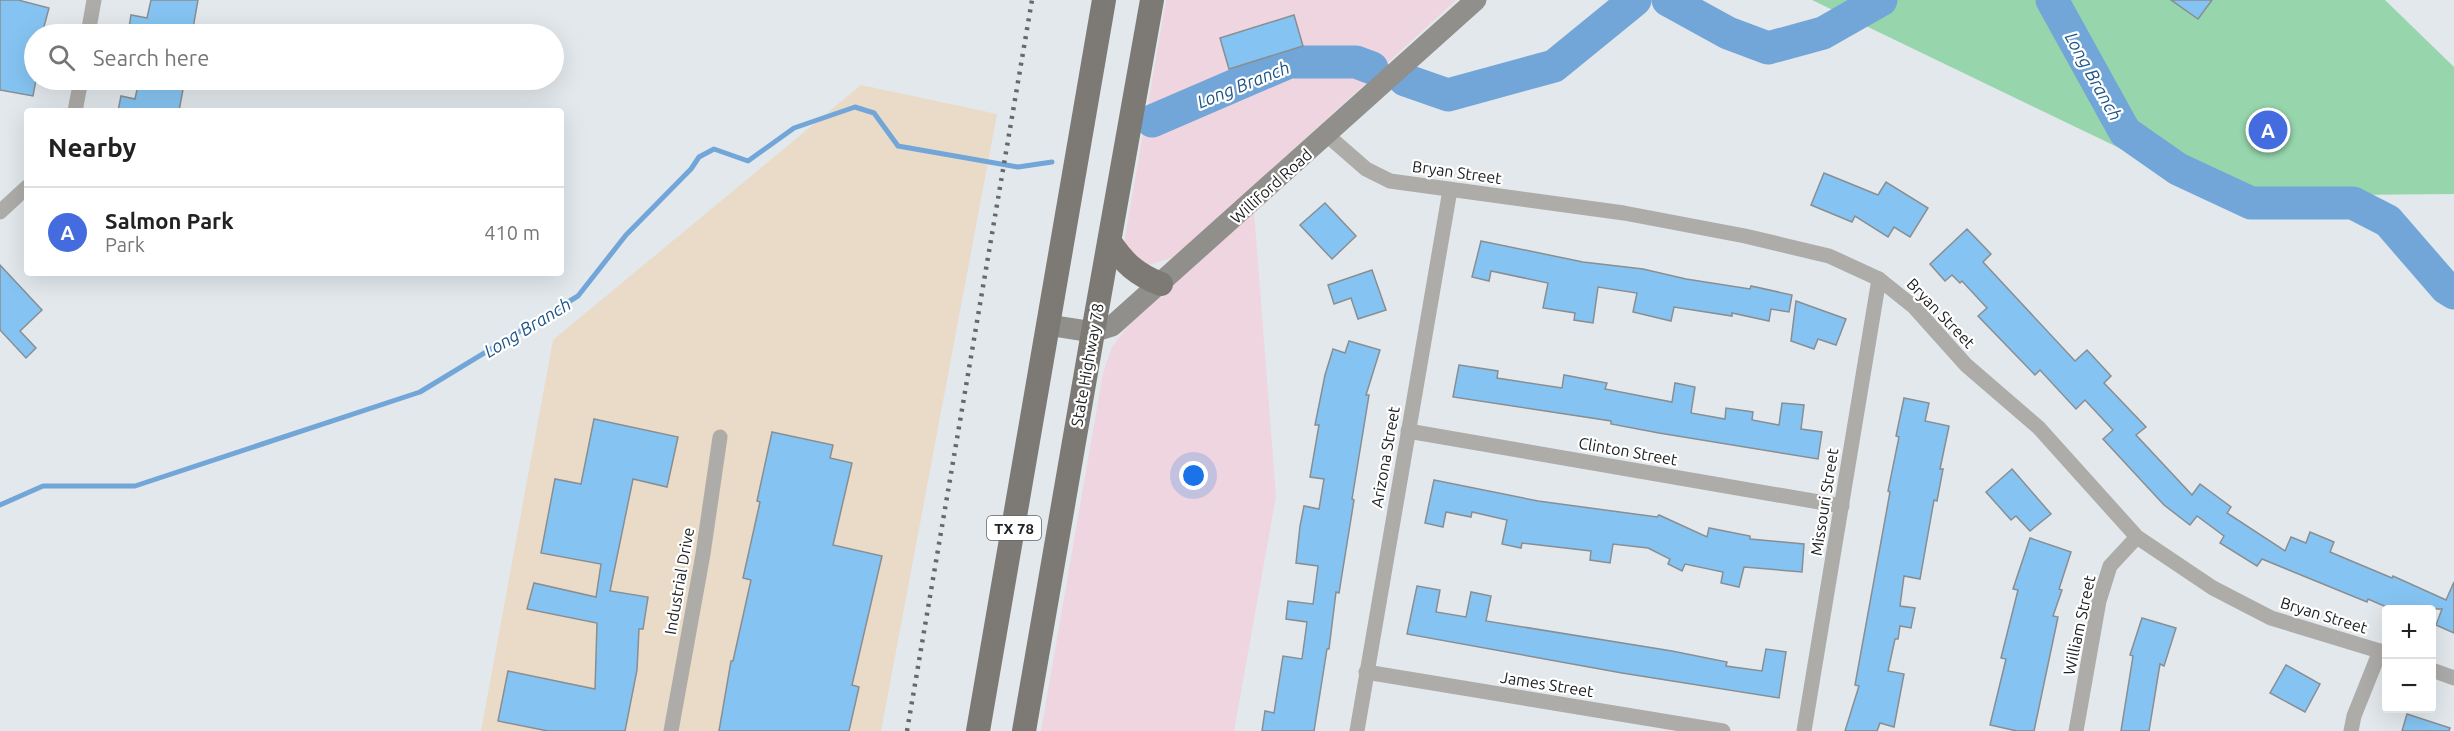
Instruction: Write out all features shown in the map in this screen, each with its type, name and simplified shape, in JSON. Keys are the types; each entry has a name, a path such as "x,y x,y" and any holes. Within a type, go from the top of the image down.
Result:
{"main road":[{"name":"TX 78","path":"978,731 1104,0"},
{"name":"State Highway 78","path":"1024,731 1152,0"},
{"path":"1110,242 1132,269 1161,284"}],"street":[{"path":"90,24 94,0"},
{"name":"Williford Road","path":"1093,332 1112,326 1161,284 1476,0"},
{"path":"76,108 79,90"},
{"name":"Bryan Street","path":"1327,135 1366,169 1390,181 1624,213 1745,236 1829,256 1880,279 1914,307 1966,365 2039,428 2137,537 2212,588 2271,618 2382,652"},
{"path":"0,212 24,190"},
{"name":"Arizona Street","path":"1357,731 1450,190"},
{"name":"Missouri Street","path":"1804,731 1880,279"},
{"path":"1048,325 1093,332"},
{"name":"Clinton Street","path":"1408,431 1842,506"},
{"name":"Industrial Drive","path":"671,731 703,554 720,437"},
{"name":"William Street","path":"2076,731 2099,602 2110,566 2137,537"},
{"path":"2351,731 2354,716 2382,654"},
{"path":"2436,671 2454,678"},
{"name":"James Street","path":"1366,672 1723,731"}],"shaded area":[{"path":"1166,0 1456,0 1177,256 1146,266 1124,244"},
{"path":"861,85 997,114 881,731 481,731 553,340"},
{"path":"1254,212 1276,496 1234,731 1041,731 1103,373 1112,347 1129,325"}],"green space":[{"path":"1812,0 2385,0 2454,67 2454,194 2219,196"}],"building":[{"path":"0,0 18,0 49,8 45,24 24,24 24,90 34,90 33,96 0,90"},
{"path":"151,0 198,0 194,24 130,24 131,15 147,18"},
{"path":"2171,0 2212,0 2198,19"},
{"path":"1294,15 1303,46 1229,69 1220,38"},
{"path":"137,90 183,90 180,108 119,108 121,96 135,99"},
{"path":"1824,173 1878,195 1886,182 1928,208 1910,237 1894,227 1888,237 1855,216 1852,222 1811,205"},
{"path":"1325,203 1356,236 1332,259 1300,225"},
{"path":"1967,229 1991,254 1983,262 2075,361 2087,350 2111,376 2104,383 2146,427 2136,435 2192,495 2200,484 2231,507 2227,513 2285,551 2291,537 2306,543 2310,532 2334,542 2330,552 2392,578 2393,576 2446,600 2454,582 2454,633 2436,625 2442,609 2436,609 2436,605 2382,605 2368,599 2367,602 2262,559 2257,566 2220,543 2224,536 2197,516 2190,525 2164,505 2103,439 2113,430 2085,400 2076,409 2040,370 2035,375 1978,316 1987,308 1962,281 1960,283 1952,275 1945,281 1930,264"},
{"path":"1481,241 1583,262 1643,269 1686,279 1750,289 1751,286 1792,295 1789,312 1771,309 1769,321 1732,313 1732,316 1674,307 1671,321 1633,312 1637,293 1598,287 1593,323 1574,320 1575,313 1543,308 1548,283 1491,271 1489,281 1472,277"},
{"path":"0,265 42,310 20,331 36,348 26,358 0,330"},
{"path":"1372,270 1386,310 1358,319 1351,298 1334,304 1328,285"},
{"path":"1796,301 1846,319 1836,345 1818,339 1814,349 1791,341"},
{"path":"1349,341 1380,350 1366,395 1369,395 1352,499 1354,500 1339,593 1336,592 1329,649 1327,649 1314,731 1262,731 1265,711 1274,713 1283,656 1302,659 1307,622 1286,619 1288,601 1313,604 1318,566 1296,563 1300,526 1304,506 1319,509 1324,479 1310,477 1319,425 1315,425 1325,375 1333,349 1345,353"},
{"path":"1459,365 1498,371 1497,378 1562,388 1564,375 1607,383 1605,389 1672,402 1675,383 1695,387 1691,413 1725,419 1726,408 1753,412 1752,420 1779,425 1782,403 1804,405 1801,429 1822,432 1818,459 1659,433 1611,424 1611,421 1453,397"},
{"path":"1904,398 1929,403 1925,421 1949,426 1940,469 1943,469 1937,501 1934,500 1920,579 1904,576 1900,606 1915,608 1911,628 1900,626 1888,671 1904,674 1894,727 1880,723 1877,731 1845,731 1859,686 1855,685 1890,492 1888,491 1899,437 1896,436"},
{"path":"594,419 678,437 667,487 633,479 610,591 648,597 643,629 639,629 637,670 625,731 548,731 498,721 508,671 595,689 597,623 527,609 534,583 596,597 601,564 541,553 555,479 581,484"},
{"path":"772,432 833,445 830,458 852,463 833,545 882,556 852,685 859,687 849,731 719,731 731,661 733,661 751,580 743,578 760,502 757,501"},
{"path":"2012,469 2051,514 2030,531 2016,516 2011,520 1986,492"},
{"path":"1434,480 1538,501 1657,517 1659,515 1707,537 1709,528 1750,536 1750,539 1804,544 1802,572 1744,567 1739,587 1721,583 1723,572 1685,564 1682,571 1668,564 1670,559 1648,548 1613,544 1610,563 1590,560 1591,551 1522,543 1521,548 1502,544 1507,520 1472,512 1471,517 1446,512 1443,527 1425,523"},
{"path":"2030,538 2071,552 2053,616 2058,617 2034,731 2017,731 1990,725 2006,659 2001,658 2018,590 2013,589"},
{"path":"1417,586 1440,590 1436,612 1466,617 1471,592 1491,596 1486,621 1672,651 1727,662 1726,666 1762,671 1766,649 1786,652 1779,698 1622,673 1407,634"},
{"path":"2142,618 2176,628 2164,666 2160,664 2149,731 2121,731 2133,656 2130,655"},
{"path":"2286,665 2320,684 2305,712 2270,693"},
{"path":"2407,714 2450,728 2449,731 2402,731"}],"waterway":[{"name":"Long Branch","path":"1405,80 1448,95 1554,66 1635,0"},
{"name":"Long Branch","path":"1668,0 1728,33 1768,48 1823,33 1881,0"},
{"name":"Long Branch","path":"2052,0 2125,132 2178,169 2251,203 2353,203 2388,221 2446,288 2454,293"},
{"name":"Long Branch","path":"1152,121 1289,62 1356,62 1372,68"},
{"name":"Long Branch","path":"0,505 43,486 135,486 420,392 578,296 626,235 691,169 699,157 714,149 748,161 794,128 855,107 874,113 898,146 1018,167 1052,162"}],"railway":[{"path":"907,731 1032,0"}],"place":[{"name":"Salmon Park","path":"2268,130"}]}
